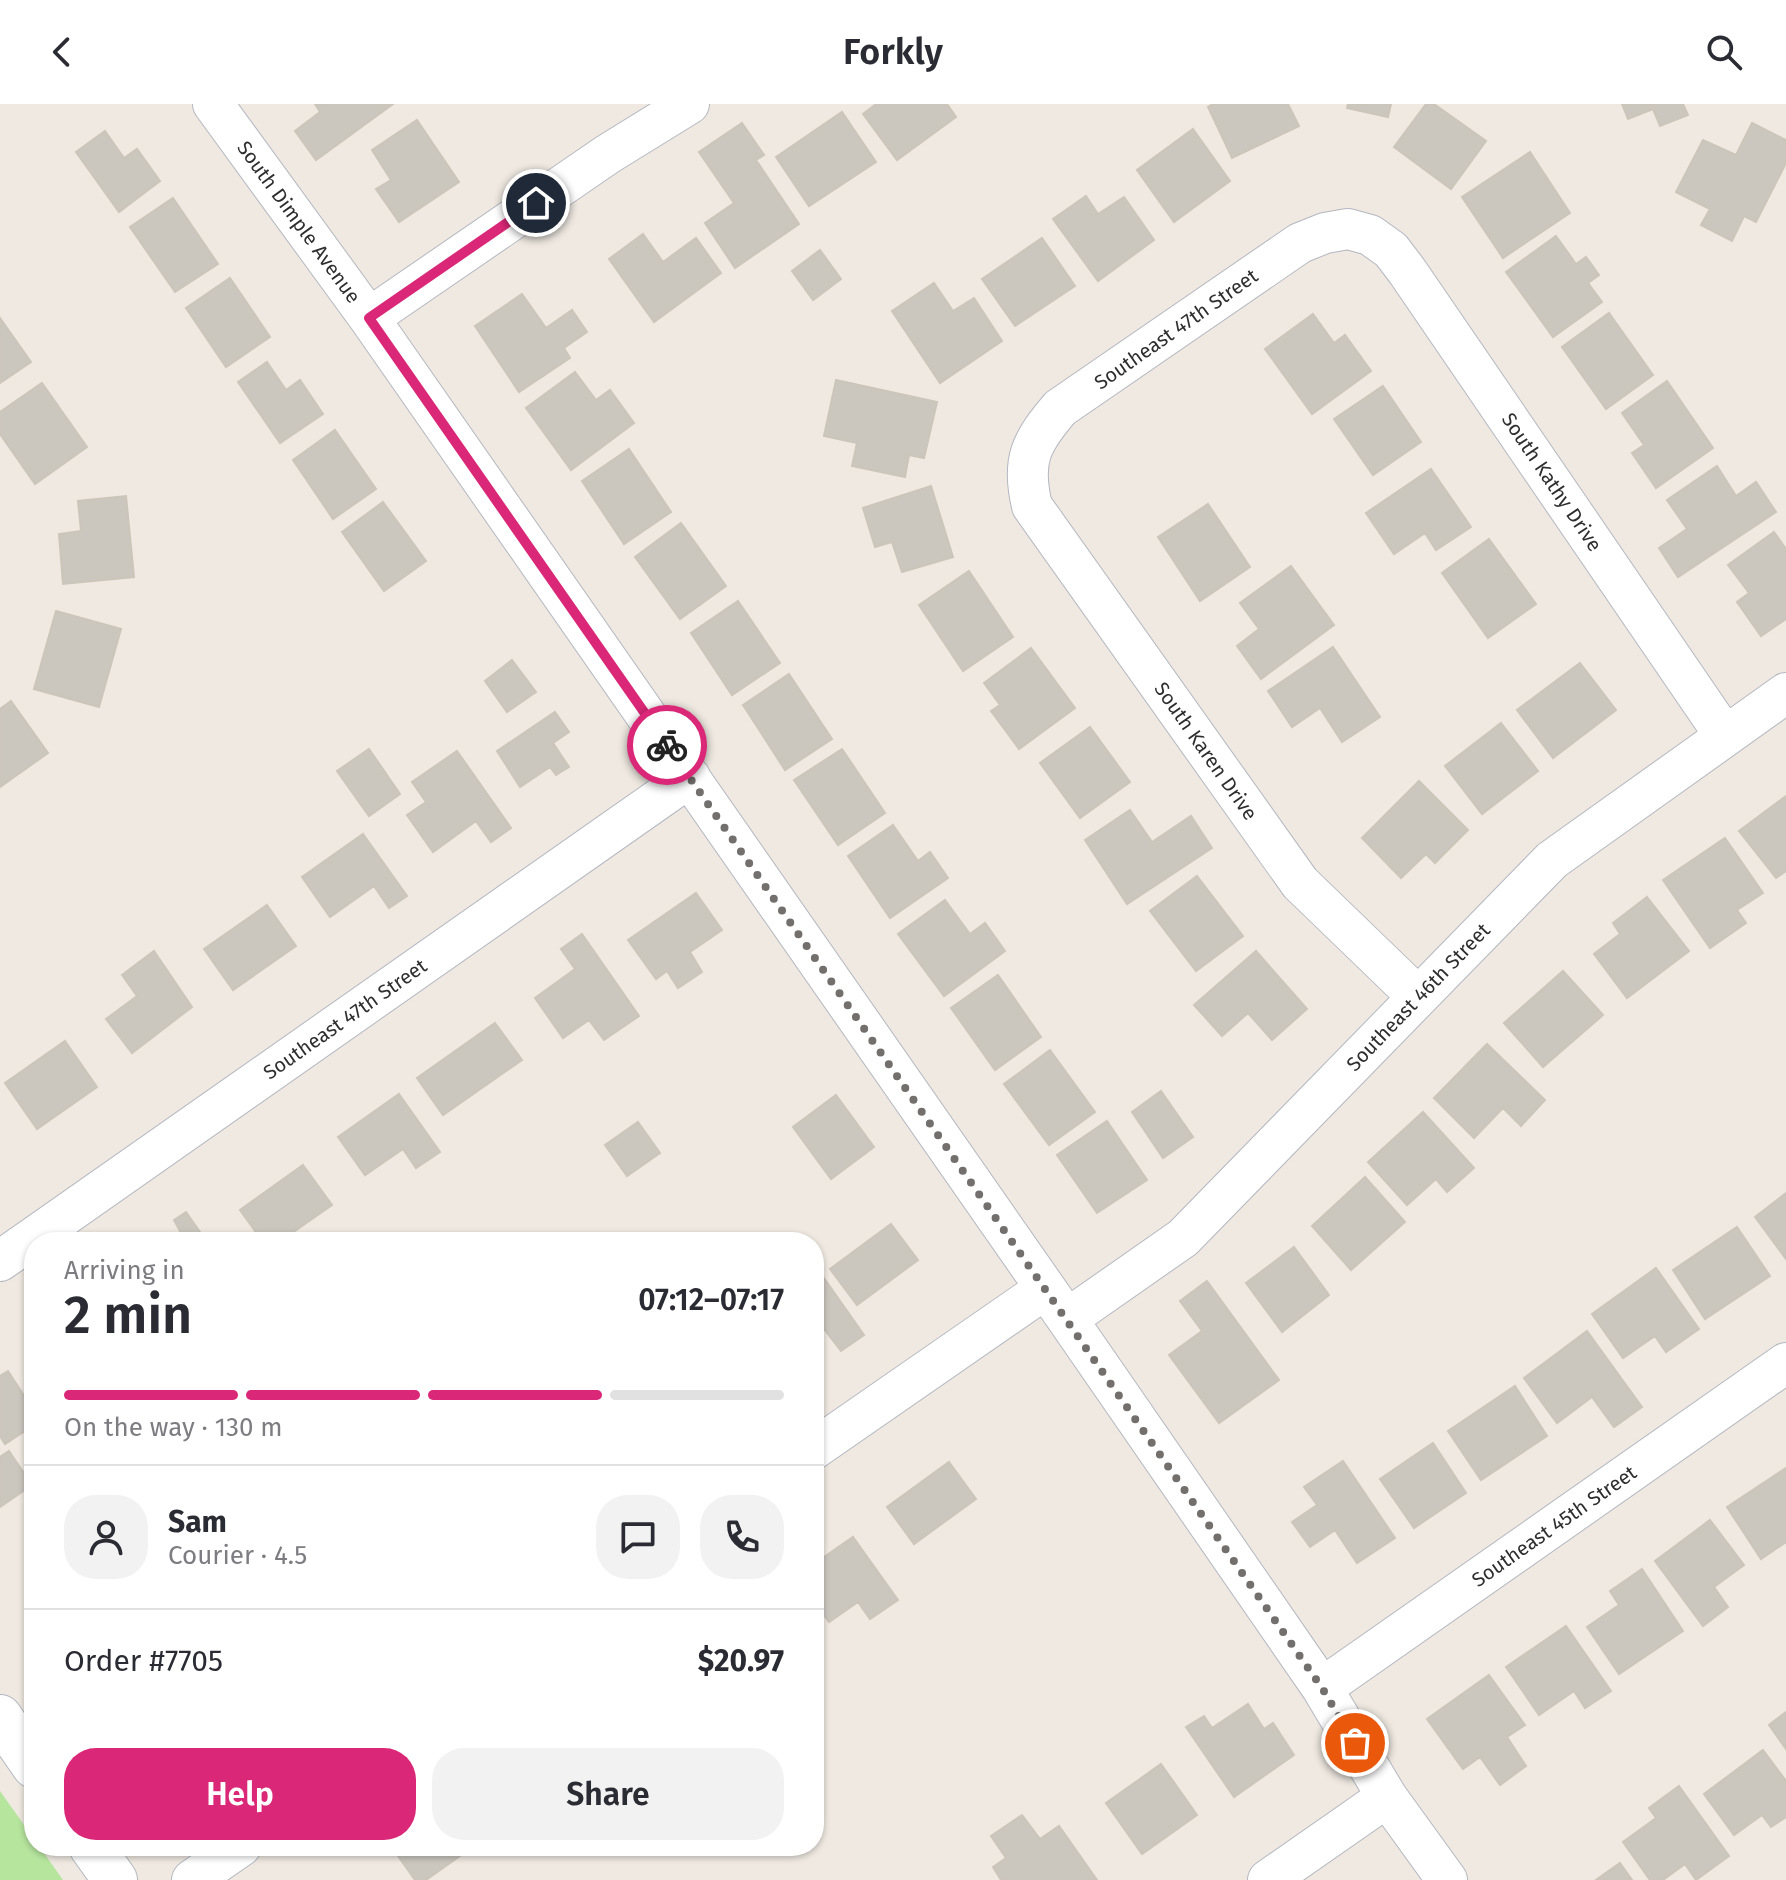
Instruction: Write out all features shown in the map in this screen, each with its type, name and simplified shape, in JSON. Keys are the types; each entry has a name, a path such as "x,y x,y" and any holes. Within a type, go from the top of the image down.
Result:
{"main road":[{"path":"0,1717 24,1752"},
{"path":"98,1856 115,1880"}],"street":[{"name":"South Dimple Avenue","path":"213,104 369,318 690,777 1322,1688 1387,1797 1447,1880"},
{"path":"369,318 608,154 689,104"},
{"name":"Southeast 47th Street","path":"1026,482 1027,458 1040,432 1060,408 1300,243 1348,229 1370,235"},
{"name":"South Kathy Drive","path":"1370,235 1391,250 1407,271 1725,736"},
{"name":"South Karen Drive","path":"1026,482 1032,506 1300,883 1417,996"},
{"name":"Southeast 46th Street","path":"824,1443 1056,1304 1183,1238 1552,860 1786,693"},
{"name":"Southeast 47th Street","path":"41,1232 690,777"},
{"name":"Southeast 47th Street","path":"0,1261 24,1244"},
{"name":"Southeast 45th Street","path":"1322,1688 1786,1363"},
{"path":"1268,1880 1387,1797"},
{"path":"192,1880 227,1856"}],"green space":[{"path":"0,1791 24,1825 24,1856 46,1856 63,1880 0,1880"}],"building":[{"path":"315,104 393,104 316,160 295,131 320,112"},
{"path":"876,104 947,104 956,117 897,160 863,114"},
{"path":"1213,104 1288,104 1299,126 1232,158 1208,107"},
{"path":"1348,104 1391,104 1388,117 1347,108"},
{"path":"1426,104 1434,104 1486,141 1451,189 1394,147"},
{"path":"1622,104 1683,104 1688,115 1660,126 1653,109 1628,119"},
{"path":"842,112 876,162 809,206 776,157"},
{"path":"417,120 459,182 399,222 376,189 391,180 372,150"},
{"path":"742,123 764,155 756,160 799,224 735,268 705,223 734,203 699,152"},
{"path":"1752,123 1786,140 1786,163 1756,222 1744,216 1732,241 1701,225 1710,209 1676,192 1703,140 1736,155"},
{"path":"1193,129 1230,181 1174,222 1137,170"},
{"path":"105,131 124,158 137,149 160,181 119,212 76,152"},
{"path":"1530,152 1570,213 1503,258 1462,197"},
{"path":"1086,196 1098,214 1124,197 1154,240 1098,281 1053,219"},
{"path":"173,198 218,264 175,292 130,227"},
{"path":"643,234 663,262 696,238 721,273 654,322 609,259"},
{"path":"1556,236 1576,264 1586,257 1599,275 1588,283 1602,302 1553,337 1506,272"},
{"path":"1042,238 1075,286 1015,326 982,279"},
{"path":"820,250 841,279 813,300 792,271"},
{"path":"230,278 270,337 226,367 186,308"},
{"path":"934,283 953,311 974,298 1002,341 940,383 892,311"},
{"path":"522,294 546,328 572,310 587,332 564,348 570,358 519,392 475,326"},
{"path":"1609,313 1653,375 1606,409 1562,347"},
{"path":"1313,314 1334,343 1345,335 1371,371 1312,414 1265,349"},
{"path":"0,318 31,362 0,383"},
{"path":"267,362 286,390 300,380 323,414 280,443 238,382"},
{"path":"575,372 596,400 610,390 634,423 571,470 526,408"},
{"path":"836,380 937,402 924,458 909,455 905,477 852,466 857,443 824,436"},
{"path":"1667,381 1713,448 1656,488 1632,453 1644,445 1622,413"},
{"path":"42,383 87,447 35,484 0,434 0,412"},
{"path":"1383,386 1421,442 1373,475 1334,419"},
{"path":"335,430 376,489 333,519 293,460"},
{"path":"629,449 671,512 624,544 582,481"},
{"path":"1717,466 1736,496 1756,482 1776,512 1678,577 1659,548 1687,529 1667,500"},
{"path":"1431,469 1471,527 1436,550 1425,533 1394,554 1366,513"},
{"path":"931,486 953,557 902,572 892,542 875,547 863,508"},
{"path":"126,496 134,577 63,584 59,534 81,531 78,501"},
{"path":"383,502 426,561 384,591 342,532"},
{"path":"1208,504 1250,567 1200,601 1158,537"},
{"path":"681,523 726,586 680,619 635,557"},
{"path":"1774,532 1786,549 1786,619 1761,636 1737,602 1749,593 1728,565"},
{"path":"1489,539 1536,604 1488,638 1442,573"},
{"path":"1291,566 1334,625 1261,679 1237,646 1259,629 1240,603"},
{"path":"969,571 1013,637 963,671 919,605"},
{"path":"738,601 780,663 732,695 691,633"},
{"path":"56,611 121,629 99,707 34,689"},
{"path":"1333,647 1380,717 1342,742 1320,708 1292,727 1268,691"},
{"path":"1031,648 1075,708 1019,749 991,711 1000,705 984,683"},
{"path":"512,660 536,692 507,712 485,681"},
{"path":"1580,663 1616,710 1553,758 1517,710"},
{"path":"789,674 832,739 785,770 743,705"},
{"path":"11,701 48,753 0,787 0,709"},
{"path":"555,712 569,732 553,743 569,767 556,775 550,767 520,787 497,751"},
{"path":"1501,723 1538,771 1482,814 1445,766"},
{"path":"1090,727 1130,782 1080,818 1040,763"},
{"path":"369,749 400,794 369,816 337,771"},
{"path":"842,749 885,813 838,845 794,780"},
{"path":"457,751 511,828 491,842 476,821 433,852 407,815 426,802 412,782"},
{"path":"1419,781 1468,830 1435,863 1426,854 1401,878 1362,838"},
{"path":"1786,796 1786,871 1776,878 1739,831"},
{"path":"1130,810 1152,842 1191,816 1212,848 1127,904 1085,840"},
{"path":"893,825 918,861 930,852 948,878 890,918 848,856"},
{"path":"363,834 407,896 389,908 374,886 330,917 302,877"},
{"path":"1725,838 1763,893 1737,910 1746,923 1710,948 1663,880"},
{"path":"1197,876 1243,936 1196,971 1150,911"},
{"path":"696,893 722,930 690,952 702,972 678,988 667,971 656,979 628,940"},
{"path":"1647,897 1689,951 1627,998 1594,954 1620,934 1613,923"},
{"path":"945,900 970,934 985,923 1005,951 944,996 898,934"},
{"path":"267,905 296,946 233,990 204,949"},
{"path":"582,934 639,1016 604,1040 589,1020 563,1038 535,998 575,969 561,949"},
{"path":"154,951 192,1007 132,1053 106,1019 137,996 122,975"},
{"path":"1256,951 1307,1009 1272,1040 1248,1013 1222,1036 1194,1005"},
{"path":"1563,971 1603,1015 1543,1067 1504,1023"},
{"path":"998,975 1041,1037 995,1070 951,1008"},
{"path":"495,1023 522,1060 443,1115 417,1078"},
{"path":"65,1041 97,1087 37,1129 5,1083"},
{"path":"1487,1044 1545,1100 1521,1126 1503,1108 1474,1138 1434,1098"},
{"path":"1050,1050 1095,1112 1049,1145 1004,1084"},
{"path":"1161,1091 1193,1137 1163,1158 1132,1112"},
{"path":"399,1094 440,1152 416,1168 403,1149 365,1175 338,1137"},
{"path":"836,1095 874,1147 831,1179 793,1127"},
{"path":"1423,1112 1474,1168 1447,1192 1436,1179 1407,1205 1368,1162"},
{"path":"1107,1121 1147,1180 1097,1213 1057,1155"},
{"path":"638,1122 660,1153 627,1176 605,1145"},
{"path":"303,1165 332,1205 293,1232 256,1232 240,1210"},
{"path":"1365,1177 1405,1222 1351,1270 1312,1226"},
{"path":"1786,1193 1786,1259 1755,1217"},
{"path":"186,1212 200,1232 181,1232 174,1220"},
{"path":"891,1224 918,1260 857,1305 830,1269"},
{"path":"1737,1227 1770,1276 1705,1319 1673,1270"},
{"path":"1294,1247 1329,1295 1282,1332 1246,1283"},
{"path":"1656,1268 1699,1329 1666,1352 1655,1336 1623,1358 1592,1314"},
{"path":"824,1278 864,1335 841,1351 824,1329"},
{"path":"1207,1281 1279,1380 1219,1423 1169,1355 1202,1331 1180,1301"},
{"path":"1587,1331 1642,1407 1614,1427 1592,1397 1557,1423 1524,1378"},
{"path":"8,1371 24,1396 24,1432 5,1444 0,1436 0,1376"},
{"path":"1515,1386 1547,1436 1481,1480 1448,1431"},
{"path":"1433,1443 1466,1493 1414,1528 1380,1479"},
{"path":"9,1451 24,1473 24,1490 0,1507 0,1457"},
{"path":"1343,1461 1395,1538 1357,1563 1335,1530 1310,1547 1292,1522 1317,1505 1304,1487"},
{"path":"949,1462 976,1499 914,1544 887,1507"},
{"path":"1786,1468 1786,1542 1761,1559 1727,1507"},
{"path":"1710,1520 1744,1565 1714,1587 1728,1607 1703,1626 1655,1561"},
{"path":"853,1537 898,1600 870,1619 858,1602 829,1622 824,1615 824,1557"},
{"path":"1642,1569 1683,1631 1619,1674 1587,1627 1619,1605 1610,1591"},
{"path":"1566,1626 1611,1691 1585,1708 1574,1691 1539,1715 1506,1667"},
{"path":"1489,1675 1525,1725 1507,1737 1526,1766 1500,1785 1480,1757 1463,1769 1427,1719"},
{"path":"1248,1704 1264,1729 1273,1723 1294,1755 1234,1797 1186,1727 1204,1716 1212,1728"},
{"path":"1786,1712 1786,1749 1769,1725"},
{"path":"1763,1750 1786,1781 1786,1817 1771,1827 1762,1815 1734,1835 1704,1794"},
{"path":"1161,1764 1197,1815 1142,1854 1106,1803"},
{"path":"1679,1786 1729,1856 1696,1880 1685,1864 1663,1880 1650,1880 1623,1842 1656,1818 1649,1808"},
{"path":"1022,1815 1040,1839 1059,1826 1097,1880 1001,1880 993,1867 1006,1858 991,1836"},
{"path":"398,1856 460,1856 426,1880 415,1880"},
{"path":"1620,1863 1632,1880 1596,1880"}],"way so far":[{"path":"667,745 1322,1688 1355,1743"}],"route":[{"path":"536,203 369,318 667,745"}]}
